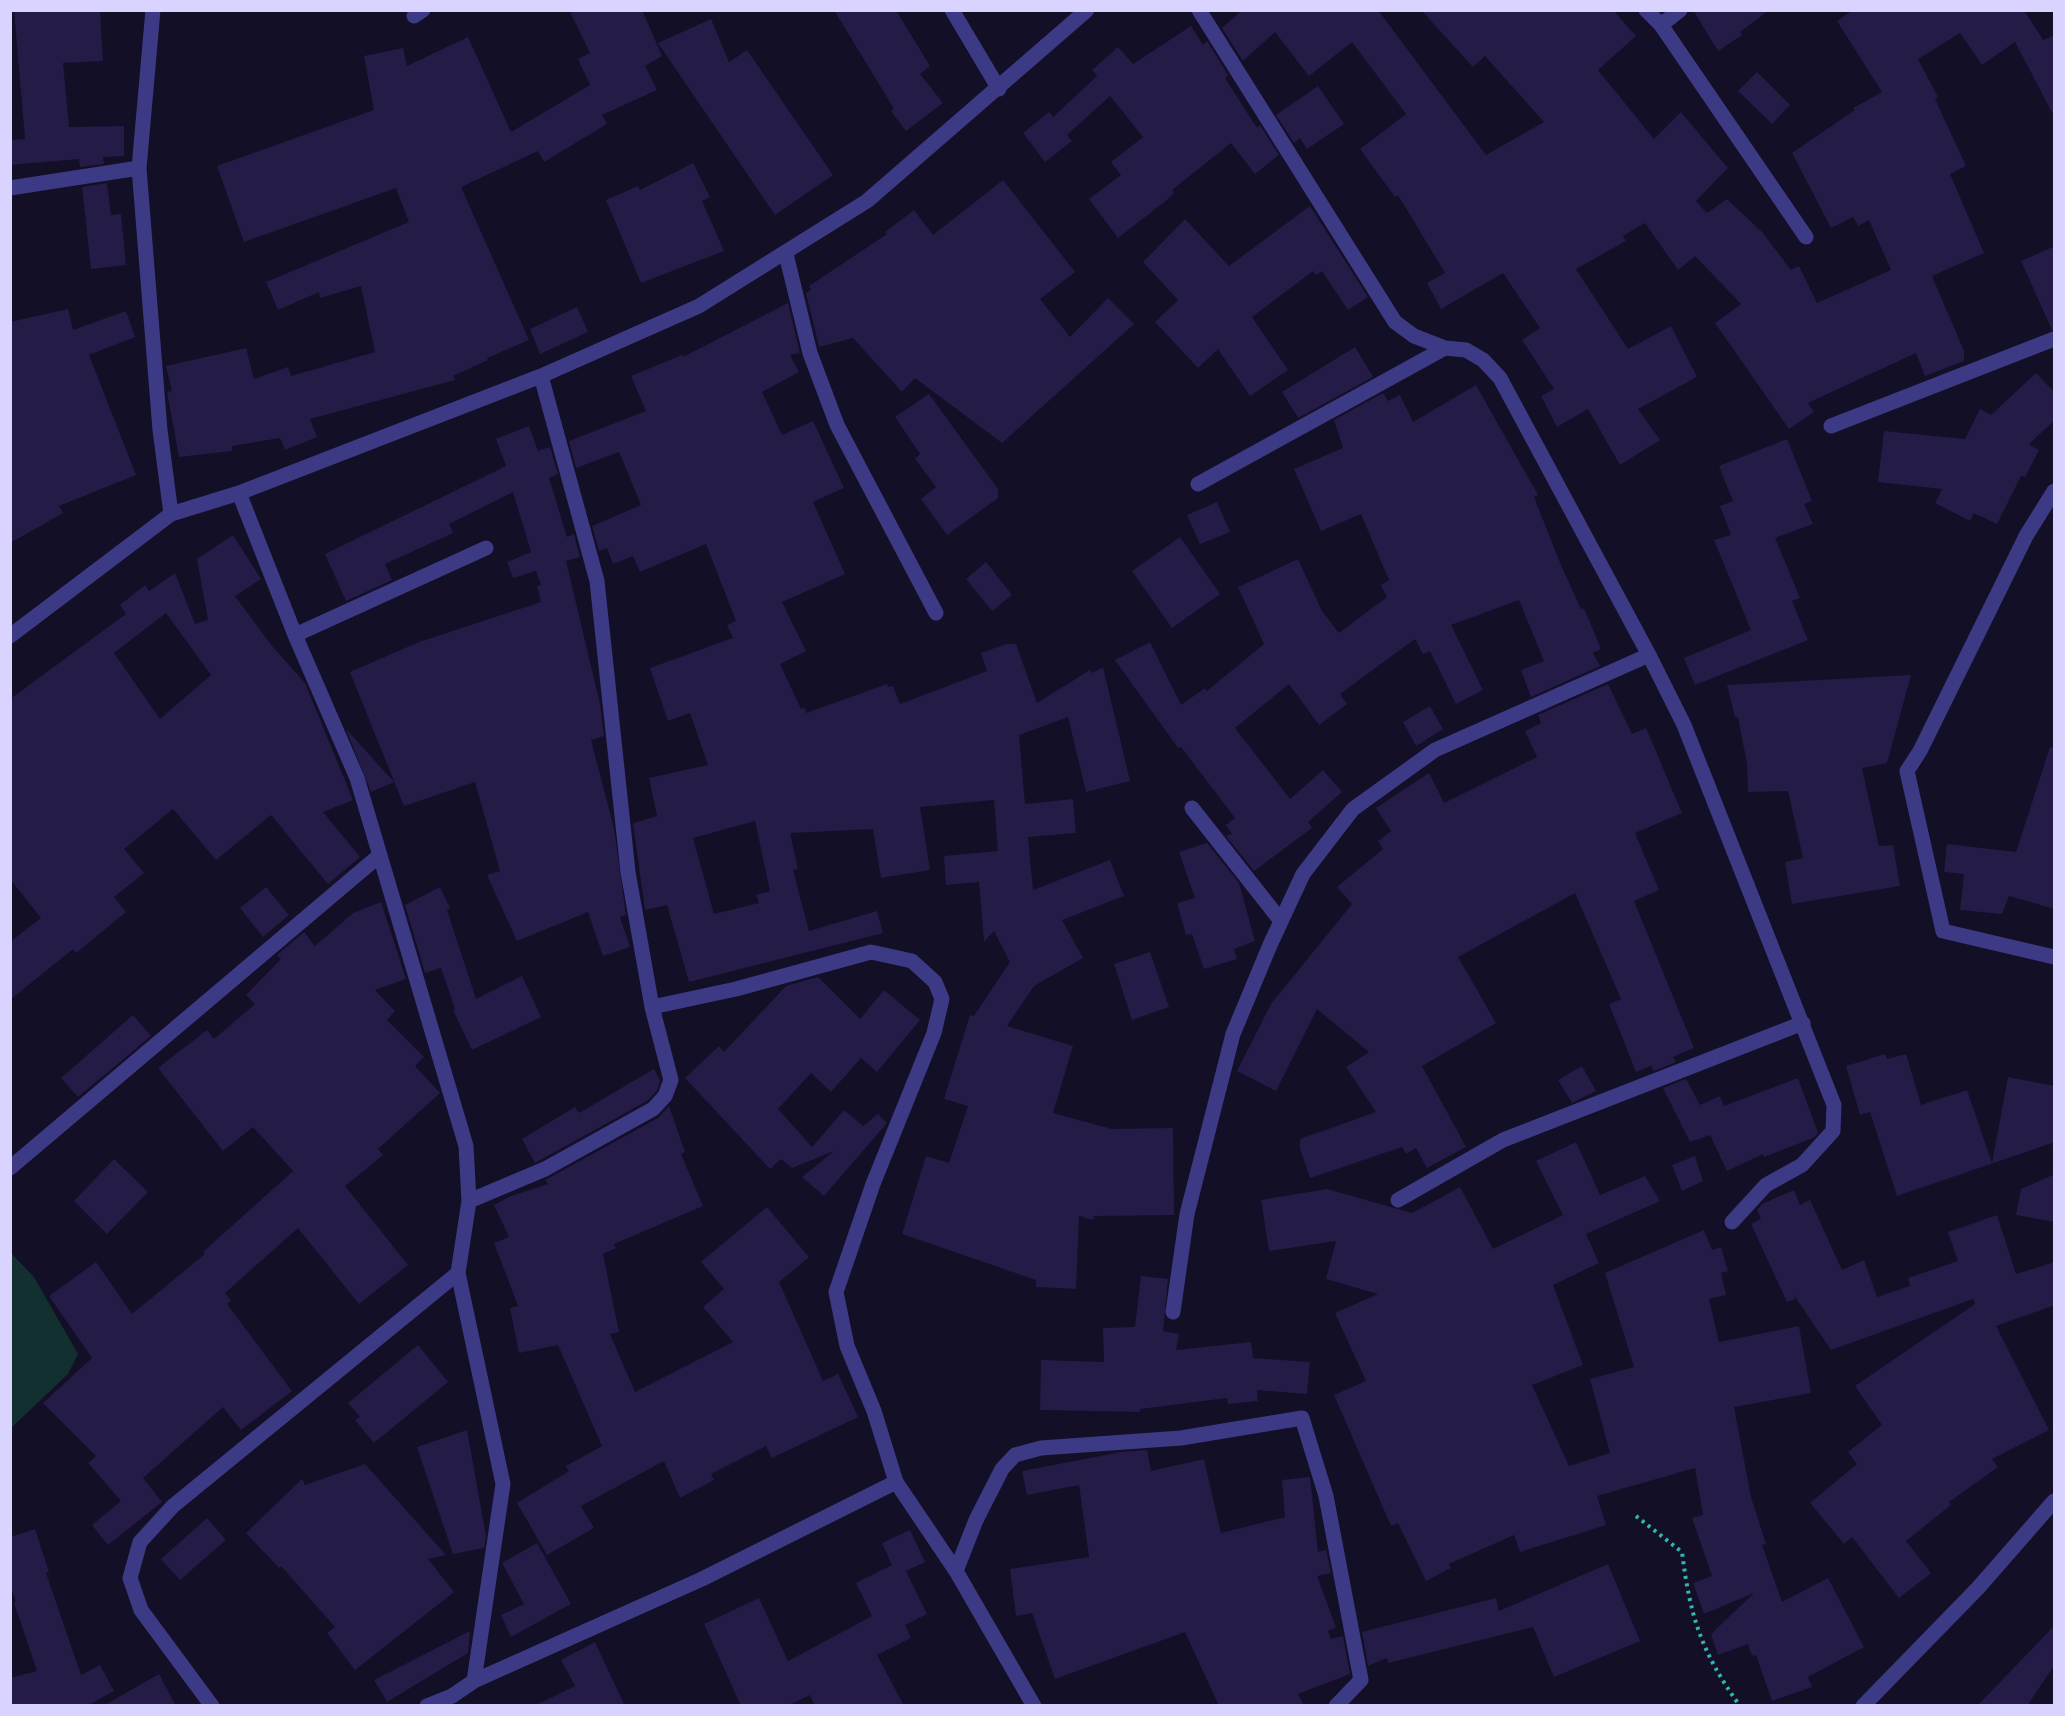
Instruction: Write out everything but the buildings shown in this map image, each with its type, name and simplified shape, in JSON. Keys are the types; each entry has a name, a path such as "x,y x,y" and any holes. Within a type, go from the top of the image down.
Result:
{"street":[{"path":"153,10 139,168 160,430 171,514"},
{"path":"952,10 999,89"},
{"path":"10,636 171,514 239,493 541,376 699,306 786,254 867,201 999,89 1087,10"},
{"path":"1198,10 1395,322 1414,336 1444,348 1466,350 1483,360 1500,378 1649,655 1684,725 1834,1105 1833,1131 1802,1165 1766,1185 1732,1222"},
{"path":"1646,10 1661,25 1806,237"},
{"path":"1661,25 1680,10"},
{"path":"10,188 139,168"},
{"path":"786,254 810,353 837,425 936,614"},
{"path":"1831,426 2055,339"},
{"path":"1198,484 1444,348"},
{"path":"469,1201 544,1169 653,1108 665,1096 671,1080 652,1006 628,872 597,581 541,376"},
{"path":"2055,491 2026,536 1920,751 1907,771 1942,931 2055,957"},
{"path":"239,493 295,635 357,778 466,1146 469,1201 458,1273 503,1484 474,1681"},
{"path":"295,635 486,548"},
{"path":"1173,1312 1187,1214 1233,1034 1303,874 1353,809 1435,750 1649,655"},
{"path":"1192,808 1281,921"},
{"path":"10,1168 380,855"},
{"path":"652,1006 736,989 870,952 912,962 935,982 942,999 934,1033 873,1184 836,1292 847,1346 874,1411 896,1482 956,1571 1034,1706"},
{"path":"1398,1200 1503,1140 1803,1023"},
{"path":"212,1706 141,1610 130,1578 140,1542 173,1506 458,1273"},
{"path":"956,1571 976,1520 1002,1469 1015,1455 1041,1448 1182,1438 1302,1418 1326,1496 1361,1680 1336,1706"},
{"path":"427,1706 452,1696 474,1681 702,1579 896,1482"},
{"path":"1863,1706 1978,1588 2055,1501"}],"path":[{"path":"1636,1516 1682,1552 1688,1599 1705,1651 1740,1706"}],"green space":[{"path":"11,1253 34,1277 78,1354 68,1374 11,1428"}]}
